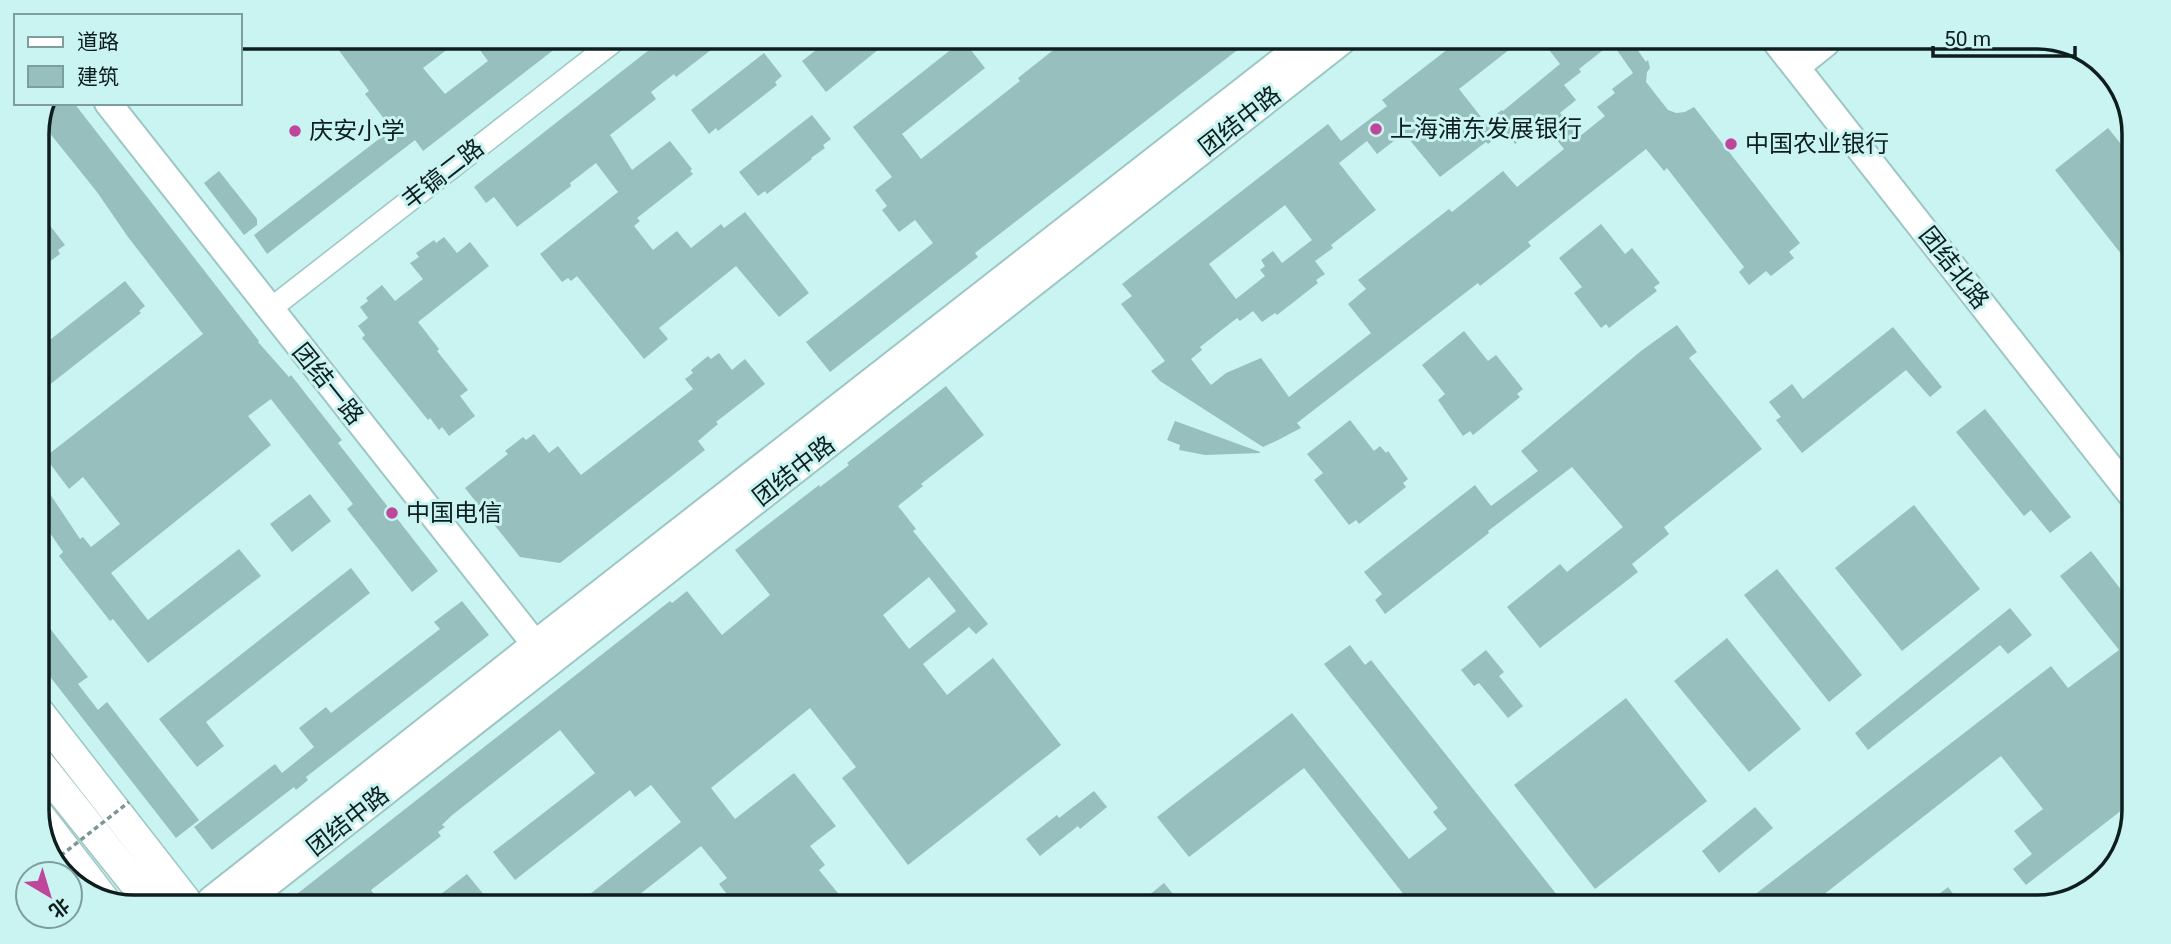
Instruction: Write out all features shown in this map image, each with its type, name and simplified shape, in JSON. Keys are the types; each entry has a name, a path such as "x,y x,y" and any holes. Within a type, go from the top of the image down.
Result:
{"main road":[{"path":"49,725 182,895"},
{"path":"49,776 144,895"}],"street":[{"name":"丰镐二路","path":"269,310 603,49"},
{"name":"团结中路","path":"253,895 542,653 1297,49"},
{"name":"团结中路","path":"218,895 542,653 1327,49"},
{"name":"团结北路","path":"1782,49 2122,483"},
{"path":"1796,67 1818,49"},
{"name":"团结一路","path":"110,105 542,653"}],"path":[{"path":"65,859 129,802"}],"building":[{"path":"338,49 448,49 423,68 445,94 488,61 479,49 555,49 423,151 415,140 267,254 254,235 392,129 365,94 369,91"},
{"path":"650,49 712,49 676,77 674,74 651,92 656,99 610,135 632,170 670,141 692,169 690,171 693,174 637,218 640,221 634,226 653,250 677,231 691,248 721,224 724,228 745,212 809,293 779,317 736,266 659,328 668,339 644,359 577,276 571,281 568,278 562,282 540,254 618,192 596,163 570,183 571,186 517,227 494,197 486,203 474,187"},
{"path":"817,49 879,49 826,92 802,61"},
{"path":"952,49 970,49 985,68 902,134 921,159 1020,81 1018,78 1055,49 1239,49 975,253 978,257 830,372 806,342 933,243 915,220 899,232 882,210 887,206 875,190 892,177 853,127"},
{"path":"1448,49 1510,49 1459,89 1485,122 1503,111 1560,64 1548,49 1604,49 1564,85 1576,100 1560,113 1579,137 1605,116 1597,107 1615,93 1612,89 1633,73 1616,49 1637,49 1646,62 1648,60 1650,68 1646,82 1668,110 1685,112 1694,107 1800,243 1789,252 1794,258 1771,276 1766,271 1749,285 1739,272 1744,267 1667,168 1664,171 1646,149 1528,242 1531,246 1480,286 1478,283 1297,423 1301,428 1263,447 1160,381 1151,371 1165,361 1121,304 1132,296 1122,284 1328,124 1341,141 1387,106 1382,100","holes":["1545,125 1564,149 1517,187 1503,171 1452,212 1449,209 1358,280 1366,289 1348,304 1371,333 1289,397 1261,358 1226,373 1211,385 1191,359 1202,350 1200,347 1237,318 1240,321 1253,311 1262,322 1275,313 1277,315 1318,283 1316,280 1325,274 1315,261 1376,210 1339,163 1367,141 1377,154 1404,133 1440,177 1505,131 1515,144 1524,137 1526,140","1285,205 1312,240 1282,263 1273,251 1261,260 1265,266 1260,270 1265,276 1236,299 1209,264"]},
{"path":"764,53 782,76 775,82 777,85 718,131 716,128 709,134 691,110"},
{"path":"55,105 76,105 258,342 289,377 291,375 342,440 338,443 438,571 412,592 347,509 353,504 271,399 248,416 271,445 111,573 148,620 239,549 261,576 148,663 113,619 110,621 59,556 63,552 49,532 49,495 80,539 83,537 91,547 120,524 83,477 69,489 49,462 49,454 203,334 49,132"},
{"path":"812,115 831,139 823,145 825,148 767,194 765,191 758,196 739,172"},
{"path":"2108,128 2122,145 2122,255 2055,170"},
{"path":"219,171 257,219 257,225 244,235 204,183"},
{"path":"49,224 65,245 58,250 60,254 49,262"},
{"path":"1601,224 1625,254 1632,248 1660,283 1654,287 1657,291 1609,328 1606,324 1601,328 1574,293 1582,287 1559,258"},
{"path":"444,237 457,253 470,242 489,266 418,322 468,390 460,396 475,416 449,436 442,427 439,430 430,418 428,420 362,338 365,335 358,326 368,318 360,307 368,301 366,298 382,285 395,301 423,279 410,263 419,257 416,253 434,240 436,243"},
{"path":"125,281 145,306 139,311 141,313 49,385 49,341"},
{"path":"1677,325 1697,352 1689,358 1762,449 1664,527 1669,534 1632,564 1638,572 1540,648 1507,607 1560,564 1567,572 1623,527 1572,467 1385,614 1375,600 1382,594 1364,572 1475,485 1491,506 1538,471 1521,451 1641,351"},
{"path":"1893,327 1942,387 1930,397 1906,370 1802,453 1776,420 1781,417 1769,402 1792,384 1803,399"},
{"path":"1464,331 1488,361 1496,355 1523,389 1517,394 1520,397 1473,435 1470,431 1463,436 1438,400 1445,394 1422,365"},
{"path":"719,353 732,370 745,359 765,384 716,422 718,424 698,441 705,450 560,563 520,557 465,488 508,454 505,451 523,437 526,440 534,434 549,453 558,446 581,475 693,389 685,379 693,373 691,370 708,356 711,359"},
{"path":"946,386 984,435 921,484 923,486 898,506 916,529 913,531 988,624 976,634 969,627 923,664 947,695 993,658 1061,745 908,865 842,778 856,767 810,708 711,788 735,819 794,773 836,826 810,846 825,865 819,870 839,895 728,895 719,884 727,878 701,846 639,895 589,895 681,822 651,785 635,797 630,790 515,880 493,852 595,773 560,730 451,816 442,825 445,827 438,832 441,836 371,890 375,895 296,895 670,601 672,603 687,591 722,635 770,595 735,550 849,465 847,463","holes":["929,577 956,611 909,649 883,615"]},
{"path":"1985,409 2071,517 2050,533 2031,510 2024,516 1956,432"},
{"path":"1350,420 1374,451 1380,446 1386,453 1388,451 1408,479 1403,483 1406,487 1359,524 1356,520 1349,525 1314,480 1323,473 1307,454"},
{"path":"1175,421 1260,453 1205,455 1179,450 1180,445 1167,440"},
{"path":"310,494 331,521 292,552 270,524"},
{"path":"1914,505 1980,589 1902,651 1835,568"},
{"path":"2091,551 2122,591 2122,810 2026,885 2013,869 2032,854 2014,831 2043,809 2001,756 1823,895 1754,895 2051,666 2068,688 2119,650 2060,576"},
{"path":"351,568 370,593 206,722 224,746 197,767 159,719"},
{"path":"1777,569 1862,675 1829,702 1744,595"},
{"path":"462,601 489,635 306,777 308,780 296,790 294,787 212,850 194,827 275,764 282,773 314,747 299,728 326,707 331,713 440,629 434,622"},
{"path":"2010,608 2032,635 2008,654 2000,645 1868,750 1855,733"},
{"path":"49,627 88,677 78,684 98,710 107,702 199,820 176,838 49,675"},
{"path":"1727,638 1801,729 1749,772 1674,681"},
{"path":"1350,645 1365,665 1371,660 1557,895 1404,895 1304,768 1189,857 1157,817 1292,713 1409,859 1447,829 1433,812 1438,808 1324,664"},
{"path":"1486,650 1504,672 1499,676 1523,706 1508,718 1479,683 1474,686 1461,670"},
{"path":"1626,698 1707,801 1595,889 1514,785"},
{"path":"1094,791 1107,807 1040,856 1026,839"},
{"path":"1755,807 1773,828 1719,873 1702,851"},
{"path":"467,874 484,895 440,895"},
{"path":"1164,883 1174,895 1149,895"},
{"path":"1948,887 1954,895 1938,895"}],"place":[{"name":"上海浦东发展银行","path":"1376,129"},
{"name":"庆安小学","path":"295,131"},
{"name":"中国农业银行","path":"1731,144"},
{"name":"中国电信","path":"392,513"}]}
